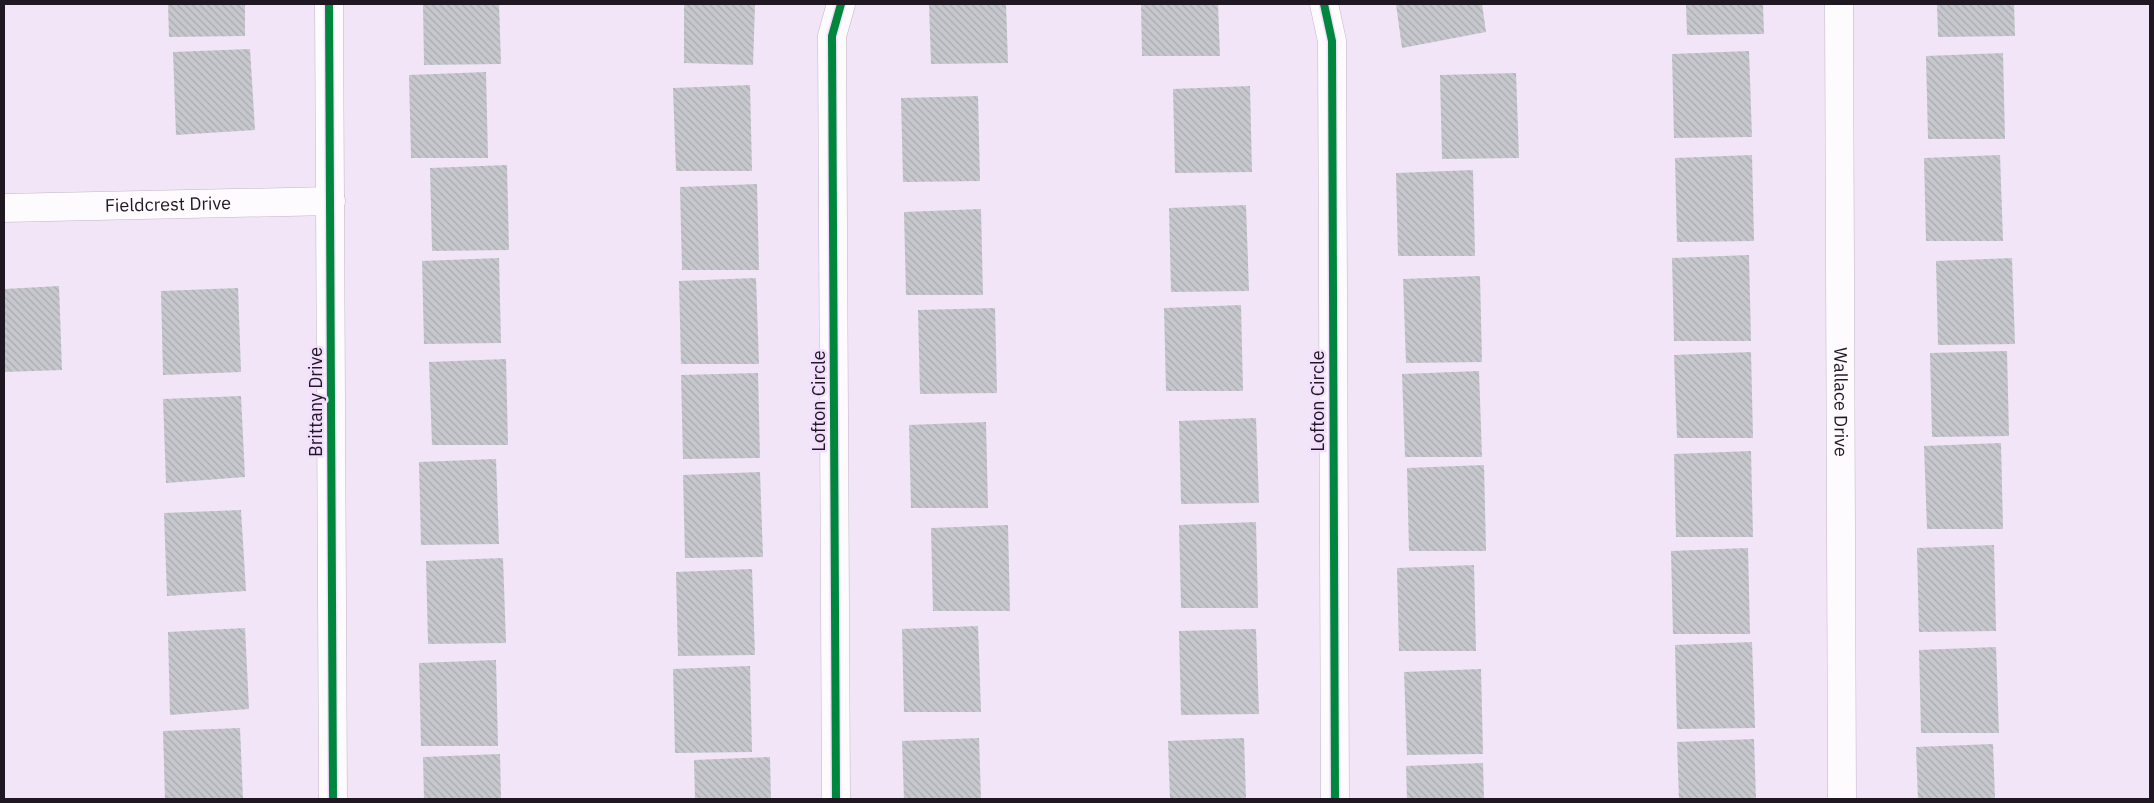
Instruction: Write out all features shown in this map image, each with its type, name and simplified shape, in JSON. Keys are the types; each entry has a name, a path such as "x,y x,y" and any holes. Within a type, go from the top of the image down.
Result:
{"street":[{"name":"Brittany Drive","path":"329,4 333,799"},
{"name":"Lofton Circle","path":"836,799 832,36 841,4"},
{"name":"Lofton Circle","path":"1324,4 1332,41 1335,799"},
{"name":"Wallace Drive","path":"1839,4 1842,799"},
{"name":"Fieldcrest Drive","path":"4,208 331,201"}],"building":[{"path":"168,4 245,4 245,36 169,37"},
{"path":"423,4 499,4 501,64 424,65"},
{"path":"684,4 755,4 753,65 684,63"},
{"path":"929,4 1006,4 1008,63 931,64"},
{"path":"1141,4 1218,4 1220,56 1142,56"},
{"path":"1396,4 1482,4 1486,32 1402,48"},
{"path":"1686,4 1763,4 1764,34 1687,35"},
{"path":"1937,4 2014,4 2015,36 1938,37"},
{"path":"250,49 255,130 176,135 173,52"},
{"path":"1749,51 1752,137 1674,138 1672,54"},
{"path":"2003,53 2005,139 1928,139 1926,56"},
{"path":"486,72 488,158 411,158 409,75"},
{"path":"1516,73 1519,158 1442,159 1440,75"},
{"path":"750,85 752,171 676,171 673,88"},
{"path":"1250,86 1252,172 1175,173 1173,89"},
{"path":"978,96 980,181 903,182 901,98"},
{"path":"1752,155 1754,241 1677,242 1675,158"},
{"path":"2000,155 2003,241 1926,241 1924,158"},
{"path":"507,165 509,250 432,251 430,168"},
{"path":"1473,170 1475,256 1398,256 1396,173"},
{"path":"757,184 759,270 682,270 680,187"},
{"path":"1246,205 1249,291 1171,292 1169,208"},
{"path":"981,209 983,295 906,295 904,212"},
{"path":"1749,255 1751,341 1674,341 1672,258"},
{"path":"499,258 501,343 424,344 422,261"},
{"path":"2012,258 2015,344 1938,345 1936,261"},
{"path":"1480,276 1482,362 1406,363 1403,279"},
{"path":"756,278 759,364 681,364 679,281"},
{"path":"59,286 62,370 4,372 4,289"},
{"path":"238,288 241,372 163,375 161,291"},
{"path":"1241,305 1243,391 1166,391 1164,308"},
{"path":"995,308 997,393 920,394 918,310"},
{"path":"2007,351 2009,436 1932,437 1930,353"},
{"path":"1751,352 1753,438 1677,438 1674,355"},
{"path":"506,359 508,445 432,445 429,362"},
{"path":"1479,371 1482,457 1405,457 1402,374"},
{"path":"758,373 760,458 683,459 681,375"},
{"path":"241,396 245,477 166,483 163,399"},
{"path":"1256,418 1259,503 1181,504 1179,421"},
{"path":"986,422 988,508 911,508 909,425"},
{"path":"2001,443 2003,529 1927,529 1924,446"},
{"path":"1751,451 1753,537 1676,537 1674,454"},
{"path":"496,459 499,544 421,545 419,462"},
{"path":"1484,465 1486,551 1409,551 1407,468"},
{"path":"760,472 763,557 685,558 683,475"},
{"path":"241,510 246,591 167,596 164,513"},
{"path":"1256,522 1258,608 1181,608 1179,525"},
{"path":"1008,525 1010,611 933,611 931,528"},
{"path":"1994,545 1996,631 1919,632 1917,548"},
{"path":"1748,548 1750,634 1673,634 1671,551"},
{"path":"503,558 506,643 428,644 426,561"},
{"path":"1474,565 1476,651 1399,651 1397,568"},
{"path":"752,569 755,655 678,656 676,572"},
{"path":"978,626 981,712 904,712 902,629"},
{"path":"245,628 249,709 170,715 168,632"},
{"path":"1256,629 1259,714 1181,715 1179,631"},
{"path":"1752,642 1755,728 1677,729 1675,645"},
{"path":"1996,647 1999,733 1921,733 1919,650"},
{"path":"496,660 498,746 421,746 419,663"},
{"path":"750,666 752,752 675,753 673,669"},
{"path":"1481,669 1483,754 1407,755 1404,672"},
{"path":"240,728 243,799 165,799 163,731"},
{"path":"979,738 981,799 904,799 902,741"},
{"path":"1244,738 1246,799 1170,799 1168,741"},
{"path":"1754,739 1756,799 1679,799 1677,742"},
{"path":"1993,744 1995,799 1918,799 1916,747"},
{"path":"500,754 501,799 424,799 423,757"},
{"path":"770,757 771,799 695,799 694,760"},
{"path":"1483,763 1484,799 1407,799 1406,766"}],"cycle path":[{"path":"329,4 333,799"},
{"path":"836,799 832,36 841,4"},
{"path":"1324,4 1332,41 1335,799"}]}
